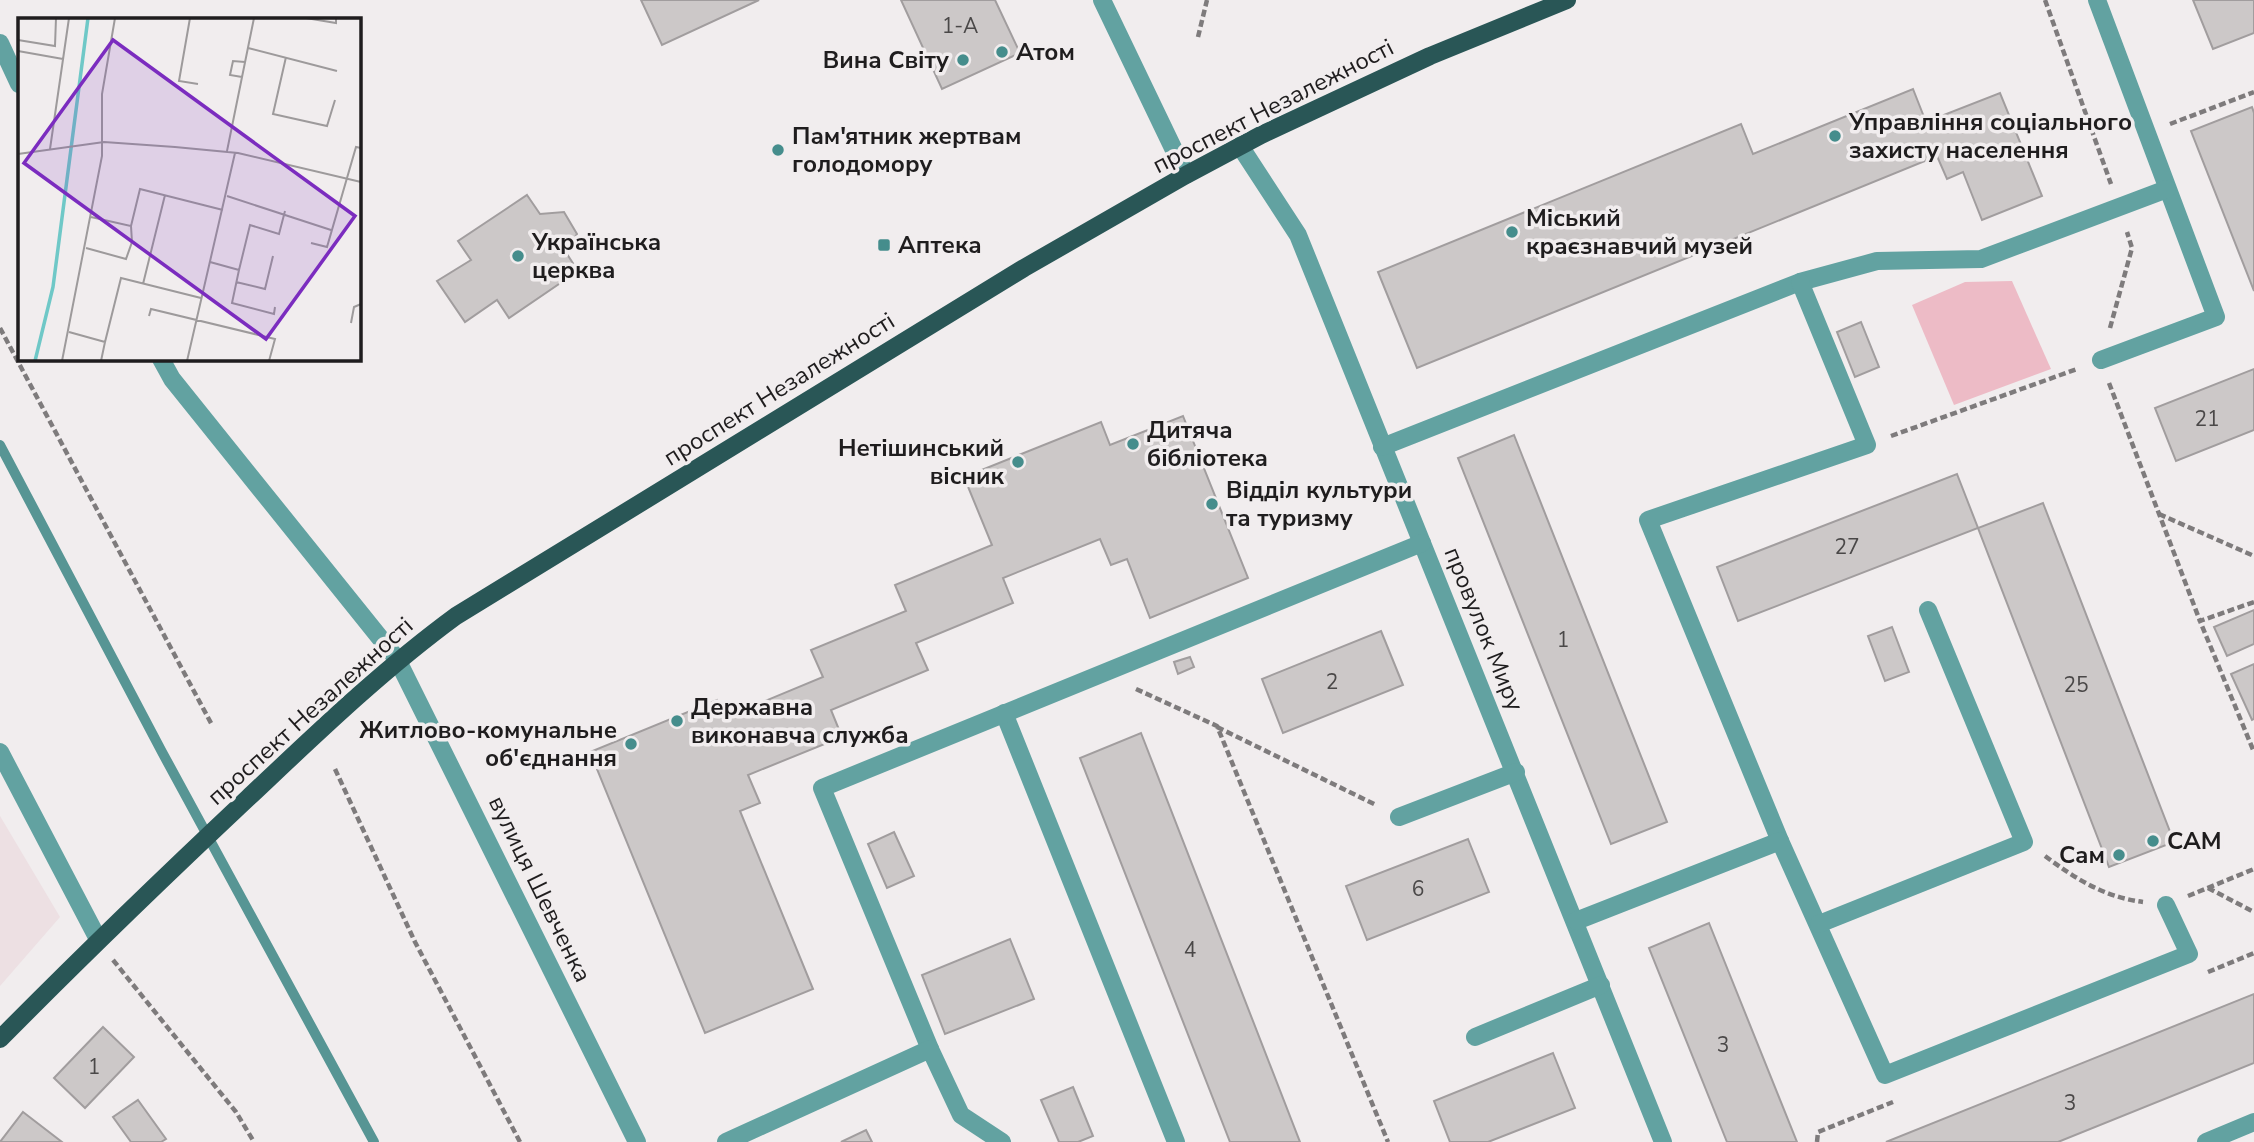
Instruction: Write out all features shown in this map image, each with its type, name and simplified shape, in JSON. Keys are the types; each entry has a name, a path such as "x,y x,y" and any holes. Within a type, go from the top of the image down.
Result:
{"main road":[{"name":"проспект Незалежності","path":"0,1039 98,939 304,745 397,659 456,616 1024,268 1186,175 1240,146 1430,56 1567,0"}],"street":[{"path":"1102,0 1186,175"},
{"path":"2097,0 2216,317 2101,360"},
{"path":"0,43 18,82"},
{"name":"провулок Миру","path":"1240,146 1298,234 1663,1142"},
{"path":"1382,447 1800,282 1877,261 1982,259 2167,189"},
{"path":"1800,282 1867,444 1648,520 1780,841 1885,1076 2189,954 2166,905"},
{"name":"вулиця Шевченка","path":"162,360 172,379 397,659 636,1142"},
{"path":"1002,1142 961,1115 930,1049 822,788 1422,544"},
{"path":"1819,924 2024,842 1928,610"},
{"path":"1004,713 1176,1142"},
{"path":"0,752 98,939"},
{"path":"1399,817 1516,772"},
{"path":"1576,921 1780,841"},
{"path":"1475,1037 1601,985"},
{"path":"726,1142 930,1049"},
{"path":"2206,1142 2254,1122"}],"path":[{"path":"1198,37 1207,0"},
{"path":"2045,0 2132,248 2101,360 2200,621 2254,751"},
{"path":"2146,133 2254,92"},
{"path":"0,328 212,725"},
{"path":"1867,444 2101,360"},
{"path":"2160,514 2254,556"},
{"path":"2200,621 2254,603"},
{"path":"1104,673 1399,817"},
{"path":"1217,726 1388,1142"},
{"path":"335,769 415,942 520,1142"},
{"path":"2024,842 2080,882 2118,899 2166,905 2254,869"},
{"path":"2207,888 2254,912"},
{"path":"98,939 140,998 236,1112 254,1142"}],"shaded area":[{"path":"2012,281 2051,369 1954,405 1912,305 1965,282"},
{"path":"0,816 60,917 0,986"}],"building":[{"path":"641,0 759,0 662,45"},
{"path":"901,0 995,0 1020,53 942,89"},
{"path":"2193,0 2254,0 2254,33 2213,49"},
{"path":"1913,89 1926,122 2000,93 2042,196 1982,220 1963,172 1947,179 1937,156 1417,368 1378,272 1741,124 1753,154"},
{"path":"2252,107 2254,113 2254,291 2191,131"},
{"name":"Українська церква","path":"527,195 540,214 564,212 577,234 565,251 578,271 509,318 497,300 465,322 437,281 471,260 458,241"},
{"path":"1861,322 1879,367 1855,377 1837,332"},
{"path":"2254,369 2254,430 2176,461 2155,408"},
{"path":"1183,416 1248,578 1150,618 1127,559 1111,565 1100,539 1003,578 1013,603 916,643 928,670 831,710 842,737 748,775 760,803 740,811 813,989 705,1033 590,752 717,700 724,718 823,677 811,650 906,611 895,585 992,545 964,477 1101,422 1110,445"},
{"path":"1514,435 1667,822 1611,844 1458,458"},
{"path":"1957,474 1978,528 1738,621 1717,567"},
{"path":"2043,503 2174,842 2109,867 1978,528"},
{"path":"2254,610 2254,644 2227,656 2214,627"},
{"path":"1892,627 1909,672 1885,681 1868,636"},
{"path":"1381,631 1403,685 1283,733 1262,679"},
{"path":"1190,657 1194,667 1178,674 1174,662"},
{"path":"2254,664 2254,719 2252,720 2231,674"},
{"path":"1141,733 1300,1142 1230,1142 1080,758"},
{"path":"894,832 914,876 887,888 868,844"},
{"path":"1468,839 1489,892 1367,940 1346,886"},
{"path":"1709,923 1797,1142 1727,1142 1649,948"},
{"path":"1010,939 1034,999 945,1034 922,975"},
{"path":"2254,994 2254,1063 2058,1142 1886,1142"},
{"path":"103,1027 134,1057 85,1108 54,1078"},
{"path":"1553,1053 1575,1108 1488,1142 1450,1142 1434,1101"},
{"path":"1073,1087 1093,1136 1078,1142 1059,1142 1041,1100"},
{"path":"138,1100 166,1139 161,1142 131,1142 113,1117"},
{"path":"23,1112 62,1142 0,1142"},
{"path":"866,1130 872,1142 841,1142"}],"waterway":[{"path":"0,445 162,752 374,1142"}],"place":[{"name":"Атом","path":"1002,52"},
{"name":"Вина Світу","path":"963,60"},
{"name":"Управління соціального захисту населення","path":"1835,136"},
{"name":"Пам'ятник жертвам голодомору","path":"778,150"},
{"name":"Міський краєзнавчий музей","path":"1512,232"},
{"name":"Аптека","path":"884,245"},
{"name":"Українська церква","path":"518,256"},
{"name":"Дитяча бібліотека","path":"1133,444"},
{"name":"Нетішинський вісник","path":"1018,462"},
{"name":"Відділ культури та туризму","path":"1212,504"},
{"name":"Державна виконавча служба","path":"677,721"},
{"name":"Житлово-комунальне об'єднання","path":"631,744"},
{"name":"САМ","path":"2153,841"},
{"name":"Сам","path":"2119,855"}]}
